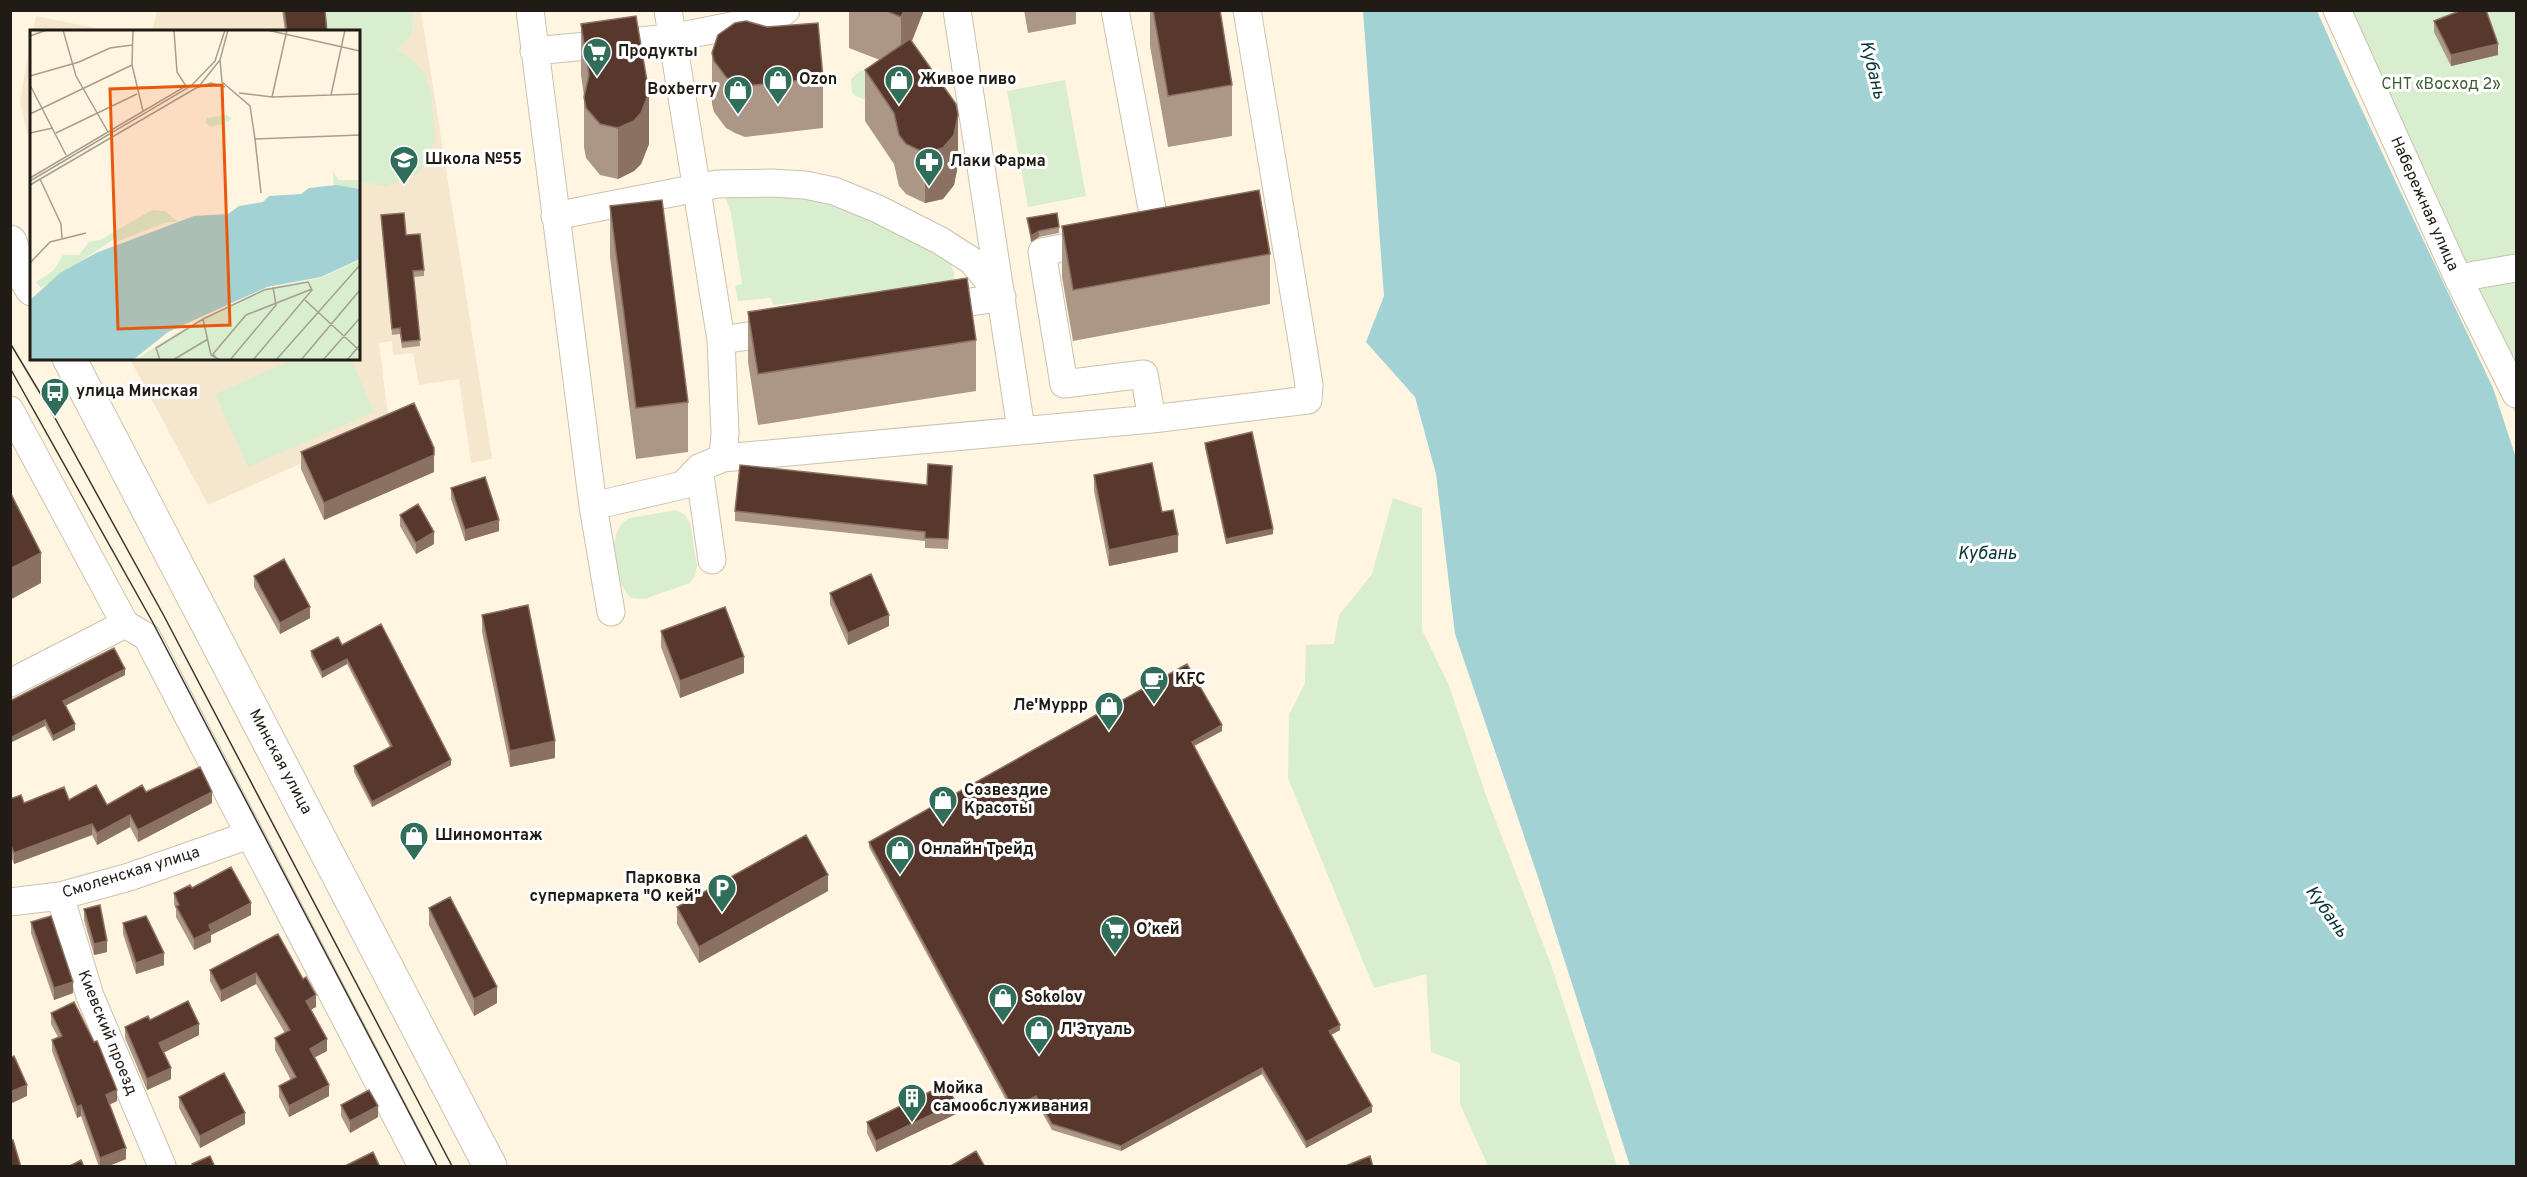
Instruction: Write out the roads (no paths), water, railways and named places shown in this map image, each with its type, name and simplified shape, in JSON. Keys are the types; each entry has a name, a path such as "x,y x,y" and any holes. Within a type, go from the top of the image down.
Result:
{"main road":[{"name":"Минская улица","path":"70,360 490,1167"}],"street":[{"path":"530,10 593,506 611,612"},
{"path":"668,10 721,340 725,433 711,463 712,560"},
{"path":"534,51 671,38 777,17 786,10"},
{"path":"957,10 1021,429"},
{"path":"1115,10 1148,232 1042,252 1064,384 1144,374 1152,419"},
{"path":"593,506 683,485 711,463 1021,429 1152,419 1308,400 1307,375 1269,215 1247,10"},
{"name":"Набережная улица","path":"2337,10 2458,278 2517,394"},
{"path":"555,216 735,183 805,185 834,191 878,209 941,241 972,261 1002,297"},
{"path":"941,241 960,240 978,225 987,207"},
{"path":"2458,278 2517,268"},
{"path":"911,311 1002,297"},
{"path":"721,340 809,327"},
{"path":"10,410 125,624 147,637 422,1167"},
{"path":"10,683 125,624"},
{"name":"Смоленская улица","path":"10,902 60,896 129,877 249,835"},
{"name":"Киевский проезд","path":"60,896 90,996 162,1167"}],"water":[{"name":"Кубань","path":"1363,11 2317,11 2493,388 2516,458 2516,1166 1630,1166 1538,877 1455,634 1436,474 1415,397 1366,342 1384,296"}],"tram line":[{"path":"10,343 55,418 164,616 452,1166"},
{"path":"10,368 152,621 437,1166"}],"place":[{"name":"Продукты","path":"597,78"},
{"name":"Ozon","path":"778,106"},
{"name":"Живое пиво","path":"899,106"},
{"name":"Boxberry","path":"738,116"},
{"name":"Школа №55","path":"404,186"},
{"name":"Лаки Фарма","path":"929,188"},
{"name":"улица Минская","path":"55,418"},
{"name":"KFC","path":"1154,706"},
{"name":"Ле'Муррр","path":"1109,732"},
{"name":"Созвездие Красоты","path":"943,826"},
{"name":"Шиномонтаж","path":"414,862"},
{"name":"Онлайн Трейд","path":"900,876"},
{"name":"Парковка супермаркета \"О кей\"","path":"722,914"},
{"name":"О’кей","path":"1115,956"},
{"name":"Sokolov","path":"1003,1024"},
{"name":"Л'Этуаль","path":"1039,1056"},
{"name":"Мойка самообслуживания","path":"912,1124"}],"park label":[{"name":"СНТ «Восход 2»","path":"2441,85"}]}
